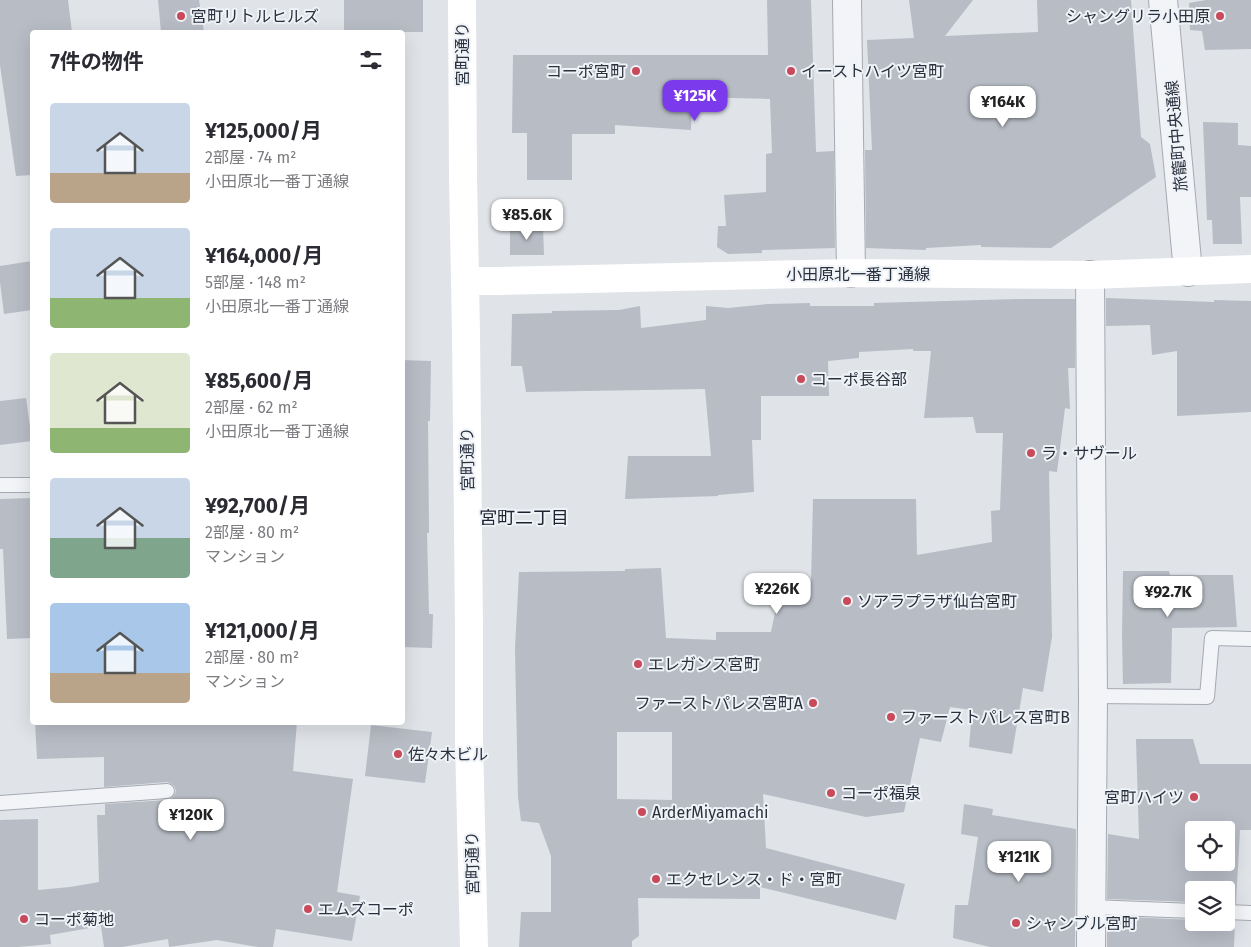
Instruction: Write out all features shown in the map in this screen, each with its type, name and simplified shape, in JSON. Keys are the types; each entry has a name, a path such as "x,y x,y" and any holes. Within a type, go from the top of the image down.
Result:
{"street":[{"name":"宮町通り","path":"462,0 462,176 465,280 469,741 474,947"},
{"path":"847,0 851,273"},
{"name":"旅籠町中央通線","path":"1163,0 1188,272"},
{"name":"小田原北一番丁通線","path":"465,280 498,281 851,273 1090,275 1251,269"},
{"path":"1090,275 1090,447 1094,696 1091,947"}],"lane":[{"path":"0,485 30,485"},
{"path":"1094,696 1207,696 1212,638 1251,639"},
{"path":"0,803 167,791"},
{"path":"1091,907 1185,911"},
{"path":"1235,912 1251,913"}],"building":[{"path":"0,0 68,0 72,30 30,30 30,175 16,176 0,65"},
{"name":"宮町リトルヒルズ","path":"158,0 199,0 204,30 161,30"},
{"path":"344,0 423,0 423,32 405,32 405,30 344,30"},
{"path":"767,0 811,0 816,152 834,151 835,248 762,250 762,253 728,254 717,247 718,226 726,226 724,195 766,192 766,154 772,153 770,99 692,97 691,130 615,125 615,134 572,134 572,180 527,180 527,133 512,133 513,55 768,55"},
{"path":"909,0 973,0 945,36 1038,32 1037,0 1131,0 1141,137 1150,144 1156,177 1051,248 981,247 981,245 926,248 926,250 866,248 865,150 872,150 867,40 914,38"},
{"name":"シャングリラ小田原","path":"1206,0 1251,0 1251,49 1205,50 1202,31 1190,30 1189,3"},
{"path":"1203,122 1238,123 1238,145 1251,146 1251,197 1240,197 1242,244 1213,244 1212,220 1207,220"},
{"path":"543,226 544,255 510,255 510,227"},
{"path":"30,261 30,310 4,314 0,266"},
{"path":"1106,298 1214,302 1214,300 1251,301 1251,412 1177,416 1177,351 1152,355 1150,325 1106,326"},
{"path":"1075,299 1075,368 1068,368 1070,409 1065,408 1057,472 1049,471 1052,637 1043,692 1023,688 1012,754 969,747 972,710 950,707 941,742 920,738 904,812 866,817 763,794 766,848 905,884 896,920 760,887 760,899 638,898 639,936 632,941 632,947 519,947 521,912 551,912 551,856 539,823 521,821 518,797 515,648 519,572 625,571 625,569 661,568 666,638 716,640 716,632 771,632 782,578 811,583 813,499 916,499 917,555 992,542 991,511 1000,510 1003,433 976,433 973,417 924,418 931,351 913,351 913,349 859,352 859,358 828,361 829,396 761,396 761,440 752,440 754,492 718,496 625,499 628,456 711,456 705,389 526,392 522,366 511,366 512,314 552,313 552,311 619,310 640,306 641,328 706,320 706,306 728,308 768,304 810,303 810,306 874,306 874,303","holes":["617,732 672,732 672,800 617,799"]},
{"path":"405,360 431,361 430,421 428,421 429,533 427,533 429,614 433,614 432,648 405,647"},
{"path":"26,398 30,441 0,445 0,401"},
{"path":"30,498 30,638 7,639 3,549 0,549 0,499"},
{"path":"1123,571 1169,571 1170,575 1233,575 1237,627 1172,628 1171,683 1123,684"},
{"path":"35,725 297,725 293,771 353,779 337,892 360,896 352,941 276,929 273,947 258,947 217,940 169,947 168,939 122,947 104,947 101,926 50,935 51,944 0,947 0,820 38,819 38,890 70,887 99,882 97,815 105,815 105,804 168,800 172,798 176,791 174,786 167,782 104,787 104,757 37,759"},
{"name":"佐々木ビル","path":"371,725 432,732 425,783 365,776"},
{"name":"宮町ハイツ","path":"1136,739 1193,739 1200,764 1251,764 1251,830 1240,830 1236,904 1235,881 1185,881 1185,902 1107,899 1108,834 1139,839"},
{"path":"964,804 993,809 992,815 1076,829 1075,947 990,947 953,938 955,905 968,905 978,837 961,834"},
{"path":"1107,916 1185,920 1185,931 1235,931 1234,947 1107,947"}],"place":[{"name":"宮町リトルヒルズ","path":"181,16"},
{"name":"シャングリラ小田原","path":"1220,16"},
{"name":"コーポ宮町","path":"636,71"},
{"name":"イーストハイツ宮町","path":"791,71"},
{"name":"コーポ長谷部","path":"801,379"},
{"name":"ラ・サヴール","path":"1031,453"},
{"name":"ソアラプラザ仙台宮町","path":"847,601"},
{"name":"エレガンス宮町","path":"638,664"},
{"name":"ファーストパレス宮町A","path":"813,703"},
{"name":"ファーストパレス宮町B","path":"891,717"},
{"name":"佐々木ビル","path":"398,754"},
{"name":"コーポ福泉","path":"831,793"},
{"name":"宮町ハイツ","path":"1194,797"},
{"name":"ArderMiyamachi","path":"642,812"},
{"name":"エクセレンス・ド・宮町","path":"656,879"},
{"name":"エムズコーポ","path":"308,909"},
{"name":"コーポ菊地","path":"24,919"},
{"name":"シャンブル宮町","path":"1016,923"}],"district":[{"name":"宮町二丁目","path":"524,518"}]}
